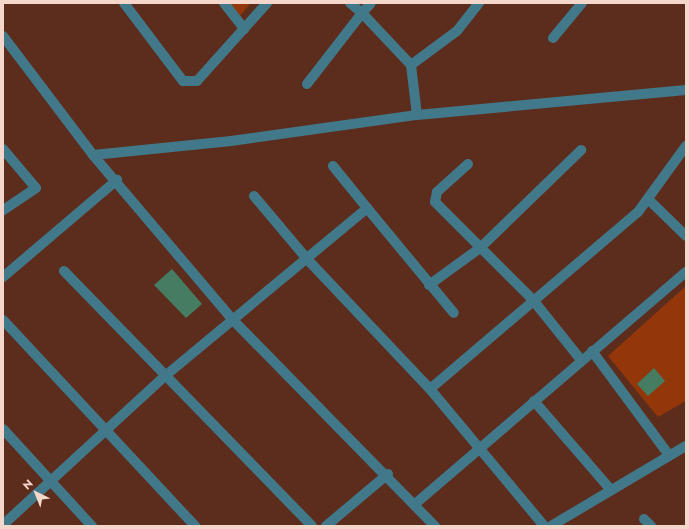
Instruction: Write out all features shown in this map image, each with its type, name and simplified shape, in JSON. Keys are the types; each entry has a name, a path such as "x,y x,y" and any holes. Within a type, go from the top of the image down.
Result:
{"street":[{"path":"124,3 183,81 197,81 267,3"},
{"path":"224,3 244,28"},
{"path":"350,3 362,13 410,65 417,115"},
{"path":"307,84 371,3"},
{"path":"410,65 457,31 479,3"},
{"path":"553,38 582,3"},
{"path":"3,36 94,155 117,180 233,320 388,474 435,526"},
{"path":"94,155 231,141 417,115 686,90"},
{"path":"430,389 638,212 686,146"},
{"path":"3,149 36,188 3,210"},
{"path":"429,285 480,248 581,150"},
{"path":"468,164 434,197 480,248 533,300 581,360"},
{"path":"333,166 429,285 454,313"},
{"path":"3,277 117,180"},
{"path":"254,196 307,259 430,389 544,526"},
{"path":"648,199 686,236"},
{"path":"5,523 165,376 367,208"},
{"path":"64,271 312,526"},
{"path":"415,504 581,360 686,272"},
{"path":"6,323 195,526"},
{"path":"592,351 669,455"},
{"path":"534,401 611,490"},
{"path":"3,429 92,526"},
{"path":"551,526 686,446"},
{"path":"326,526 388,474"}],"shaded area":[{"path":"229,3 251,3 239,17"},
{"path":"686,286 686,401 658,417 608,356"}],"building":[{"path":"172,269 202,304 186,318 154,285"},
{"path":"654,368 665,381 648,396 637,384"}]}
